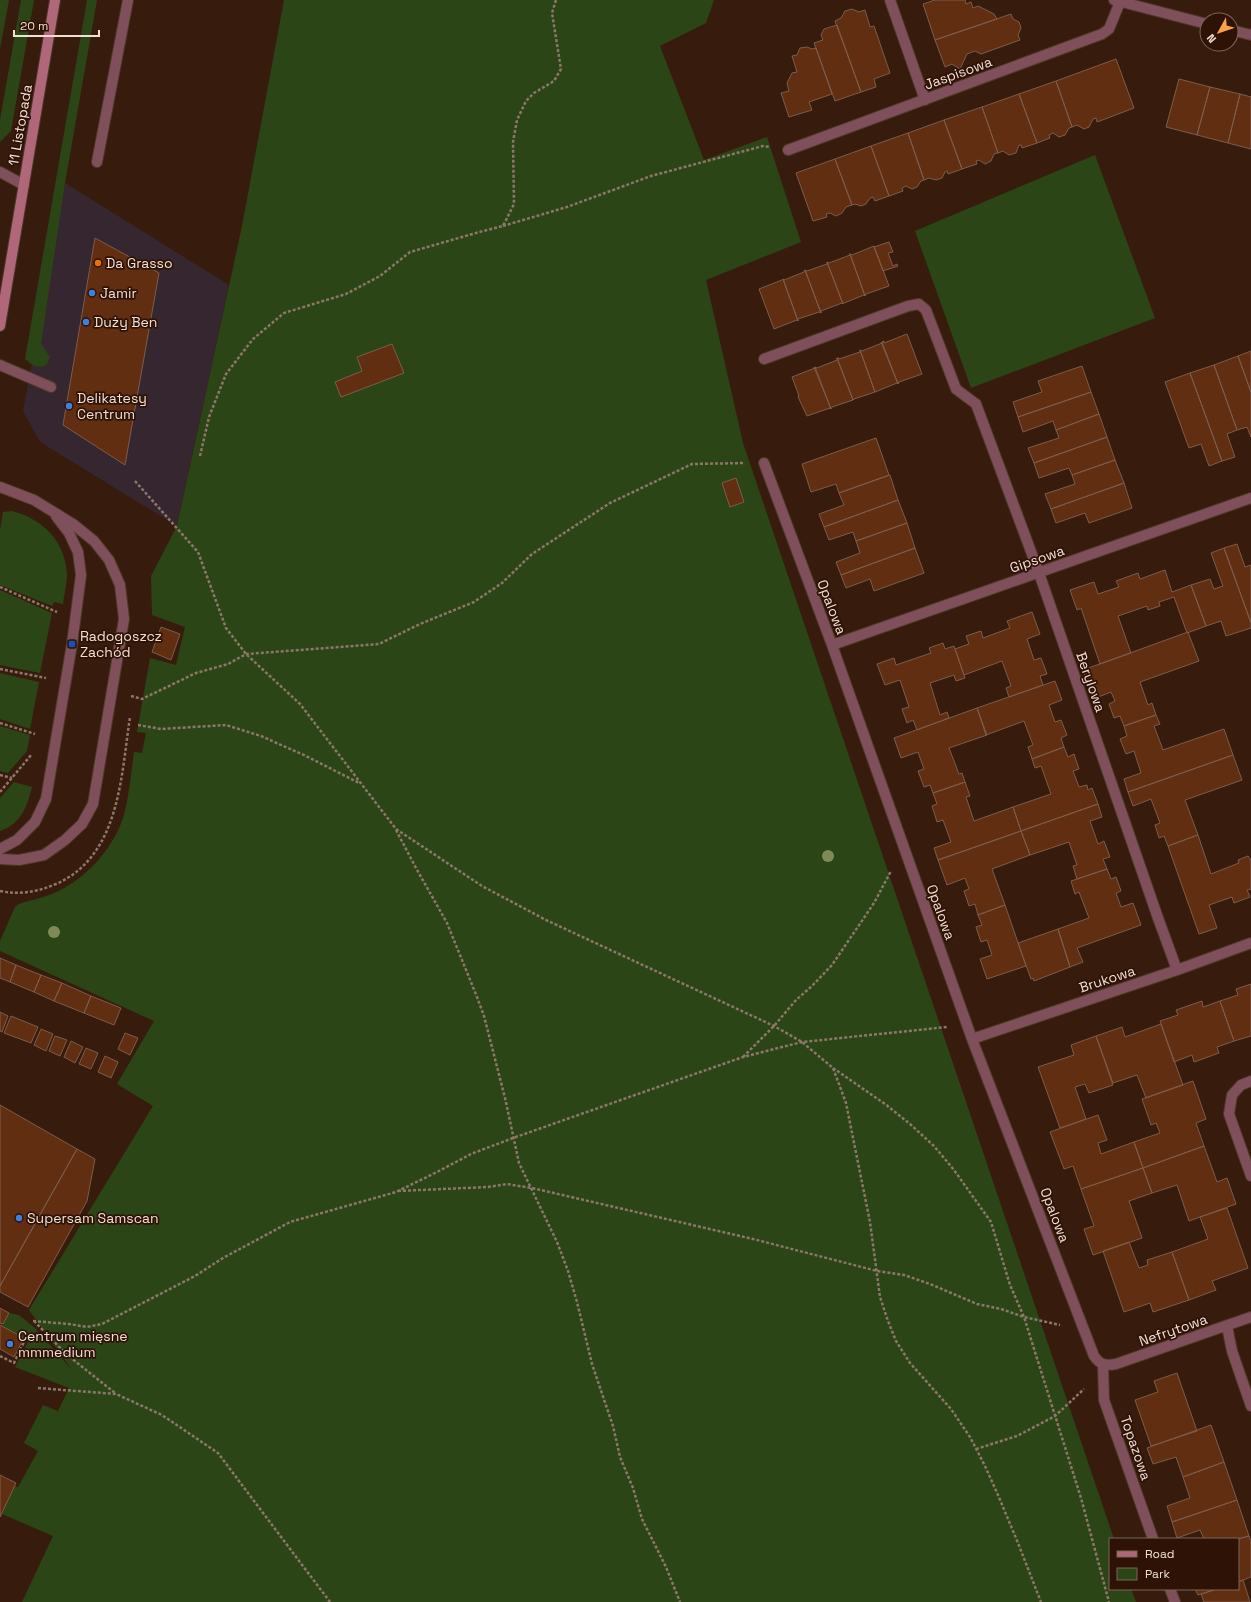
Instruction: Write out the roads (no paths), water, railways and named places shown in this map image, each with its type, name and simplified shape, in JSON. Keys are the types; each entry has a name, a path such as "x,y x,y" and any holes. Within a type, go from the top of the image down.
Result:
{"street":[{"name":"11 Listopada","path":"0,326 55,0"},
{"path":"97,162 128,0"},
{"path":"890,0 925,100"},
{"name":"Jaspisowa","path":"788,150 1102,34 1109,29 1117,1 1199,22"},
{"path":"1239,32 1251,35"},
{"path":"0,172 24,185"},
{"name":"Berylowa","path":"764,358 908,306 919,304 926,310 956,389 976,404 1039,573 1177,970"},
{"path":"0,365 51,387"},
{"name":"Opalowa","path":"764,463 832,645 972,1039 1094,1356 1103,1365"},
{"path":"0,487 34,500 73,524 94,541 109,560 120,585 124,619 92,804 82,824 65,840 44,854 19,860 0,859"},
{"name":"Gipsowa","path":"832,645 1251,498"},
{"path":"0,849 17,840 35,822 46,799 72,644 81,575 78,552 69,533 52,511"},
{"name":"Brukowa","path":"972,1039 1251,944"},
{"path":"1251,1081 1241,1085 1232,1095 1229,1114 1251,1176"},
{"name":"Nefrytowa","path":"1103,1365 1116,1364 1251,1317"},
{"path":"1227,1326 1232,1351 1251,1406"},
{"name":"Topazowa","path":"1103,1365 1104,1400 1153,1538"},
{"path":"1170,1590 1175,1602"}],"place":[{"name":"Da Grasso","path":"98,263"},
{"name":"Jamir","path":"92,293"},
{"name":"Duży Ben","path":"86,322"},
{"name":"Delikatesy Centrum","path":"69,406"},
{"name":"Radogoszcz Zachód","path":"72,644"},
{"name":"Supersam Samscan","path":"19,1218"},
{"name":"Centrum mięsne mmmedium","path":"10,1344"}]}
